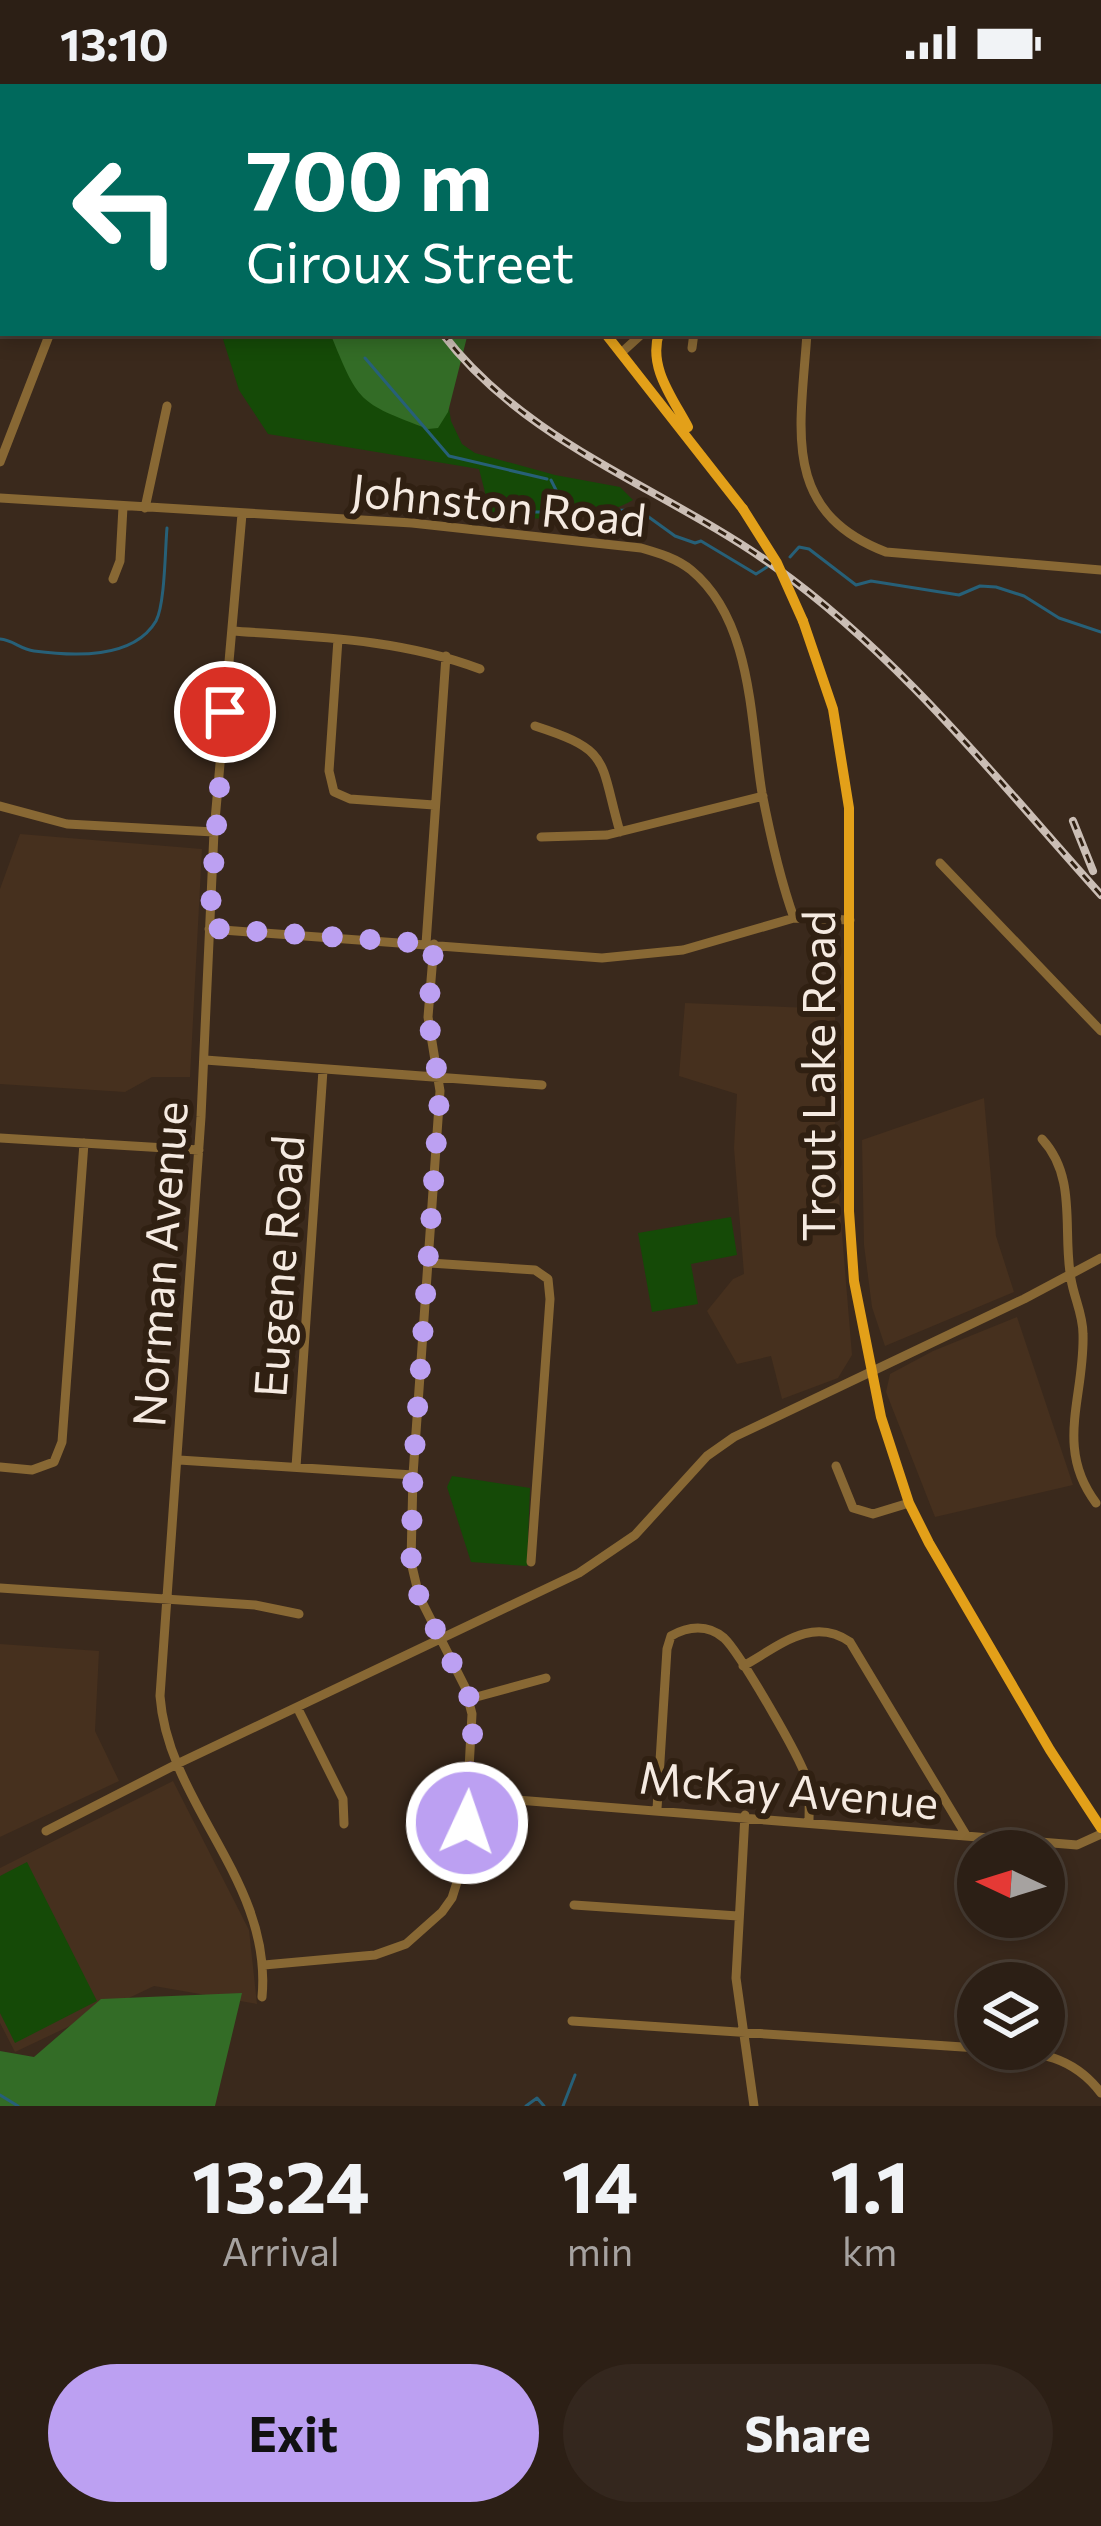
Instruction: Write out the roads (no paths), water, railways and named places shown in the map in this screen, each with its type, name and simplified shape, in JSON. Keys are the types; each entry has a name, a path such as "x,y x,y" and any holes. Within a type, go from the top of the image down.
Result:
{"main road":[{"name":"Trout Lake Road","path":"608,336 743,509 777,563 823,676 840,743 849,808 849,1210 854,1282 880,1417 910,1503 1003,1672 1101,1831"},
{"path":"658,336 654,349 658,371 700,451"}],"street":[{"path":"0,462 49,336"},
{"path":"621,352 640,336"},
{"path":"692,347 694,336"},
{"path":"807,336 802,465 814,500 838,528 886,552 1101,570"},
{"path":"145,508 167,406"},
{"name":"Johnston Road","path":"0,498 412,523 627,546 668,556 690,568 707,586 731,629 746,679 763,796 794,917"},
{"path":"113,579 120,562 123,507"},
{"name":"Norman Avenue","path":"242,514 214,832 205,1060 165,1599 161,1717 177,1764 256,1925 265,1965 262,1997"},
{"path":"232,631 389,644 480,669"},
{"path":"338,639 329,771 334,792 350,799 434,805"},
{"path":"265,1965 375,1955 406,1944 433,1924 460,1879 473,1727 470,1699 413,1580 413,1475 430,1263 438,1077 428,1017 434,805 446,656"},
{"path":"535,726 580,740 598,755 620,832"},
{"path":"541,837 620,832 763,796"},
{"path":"0,806 67,824 214,832"},
{"path":"940,863 1101,1031"},
{"path":"209,928 602,958 682,950 794,917 850,920"},
{"path":"205,1060 542,1085"},
{"name":"Eugene Road","path":"296,1467 323,1070"},
{"path":"0,1138 199,1150"},
{"path":"1042,1139 1063,1167 1070,1275 1083,1337 1073,1436 1075,1464 1096,1503"},
{"path":"0,1467 32,1470 54,1462 62,1442 84,1143"},
{"path":"46,1831 610,1554 634,1535 706,1456 734,1437 1101,1258"},
{"path":"430,1263 535,1270 548,1279 531,1562"},
{"path":"178,1460 413,1475"},
{"path":"836,1466 854,1508 873,1514 910,1503"},
{"path":"0,1588 255,1605 298,1614"},
{"path":"658,1809 667,1649 671,1636 684,1628 713,1630 726,1639 798,1755 808,1784 808,1822"},
{"path":"742,1666 811,1631 838,1634 850,1642 963,1830"},
{"path":"470,1699 545,1678"},
{"path":"297,1707 343,1798 344,1824"},
{"name":"McKay Avenue","path":"469,1796 957,1834"},
{"path":"745,1816 736,1978 754,2106"},
{"name":"McKay Avenue","path":"1065,1844 1077,1845 1101,1831"},
{"path":"574,1905 738,1916"},
{"path":"572,2021 957,2047"},
{"path":"1065,2060 1101,2093"}],"waterway":[{"path":"365,358 449,456 547,479"},
{"path":"551,480 563,504"},
{"path":"508,526 520,512 540,512 551,506 573,511 639,510 675,536 701,541 756,574 767,567"},
{"path":"0,639 29,650 66,654 101,652 133,643 146,634 159,613 167,528"},
{"path":"790,557 799,547 809,549 856,585 871,581 959,595 980,586 996,587 1024,596 1059,618 1101,632"},
{"path":"563,2106 575,2075"},
{"path":"0,2095 18,2106"},
{"path":"526,2106 537,2098 544,2106"}],"railway":[{"path":"445,336 514,406 599,462 733,539 821,602 947,722 1101,895"},
{"path":"1073,821 1093,871"}]}
